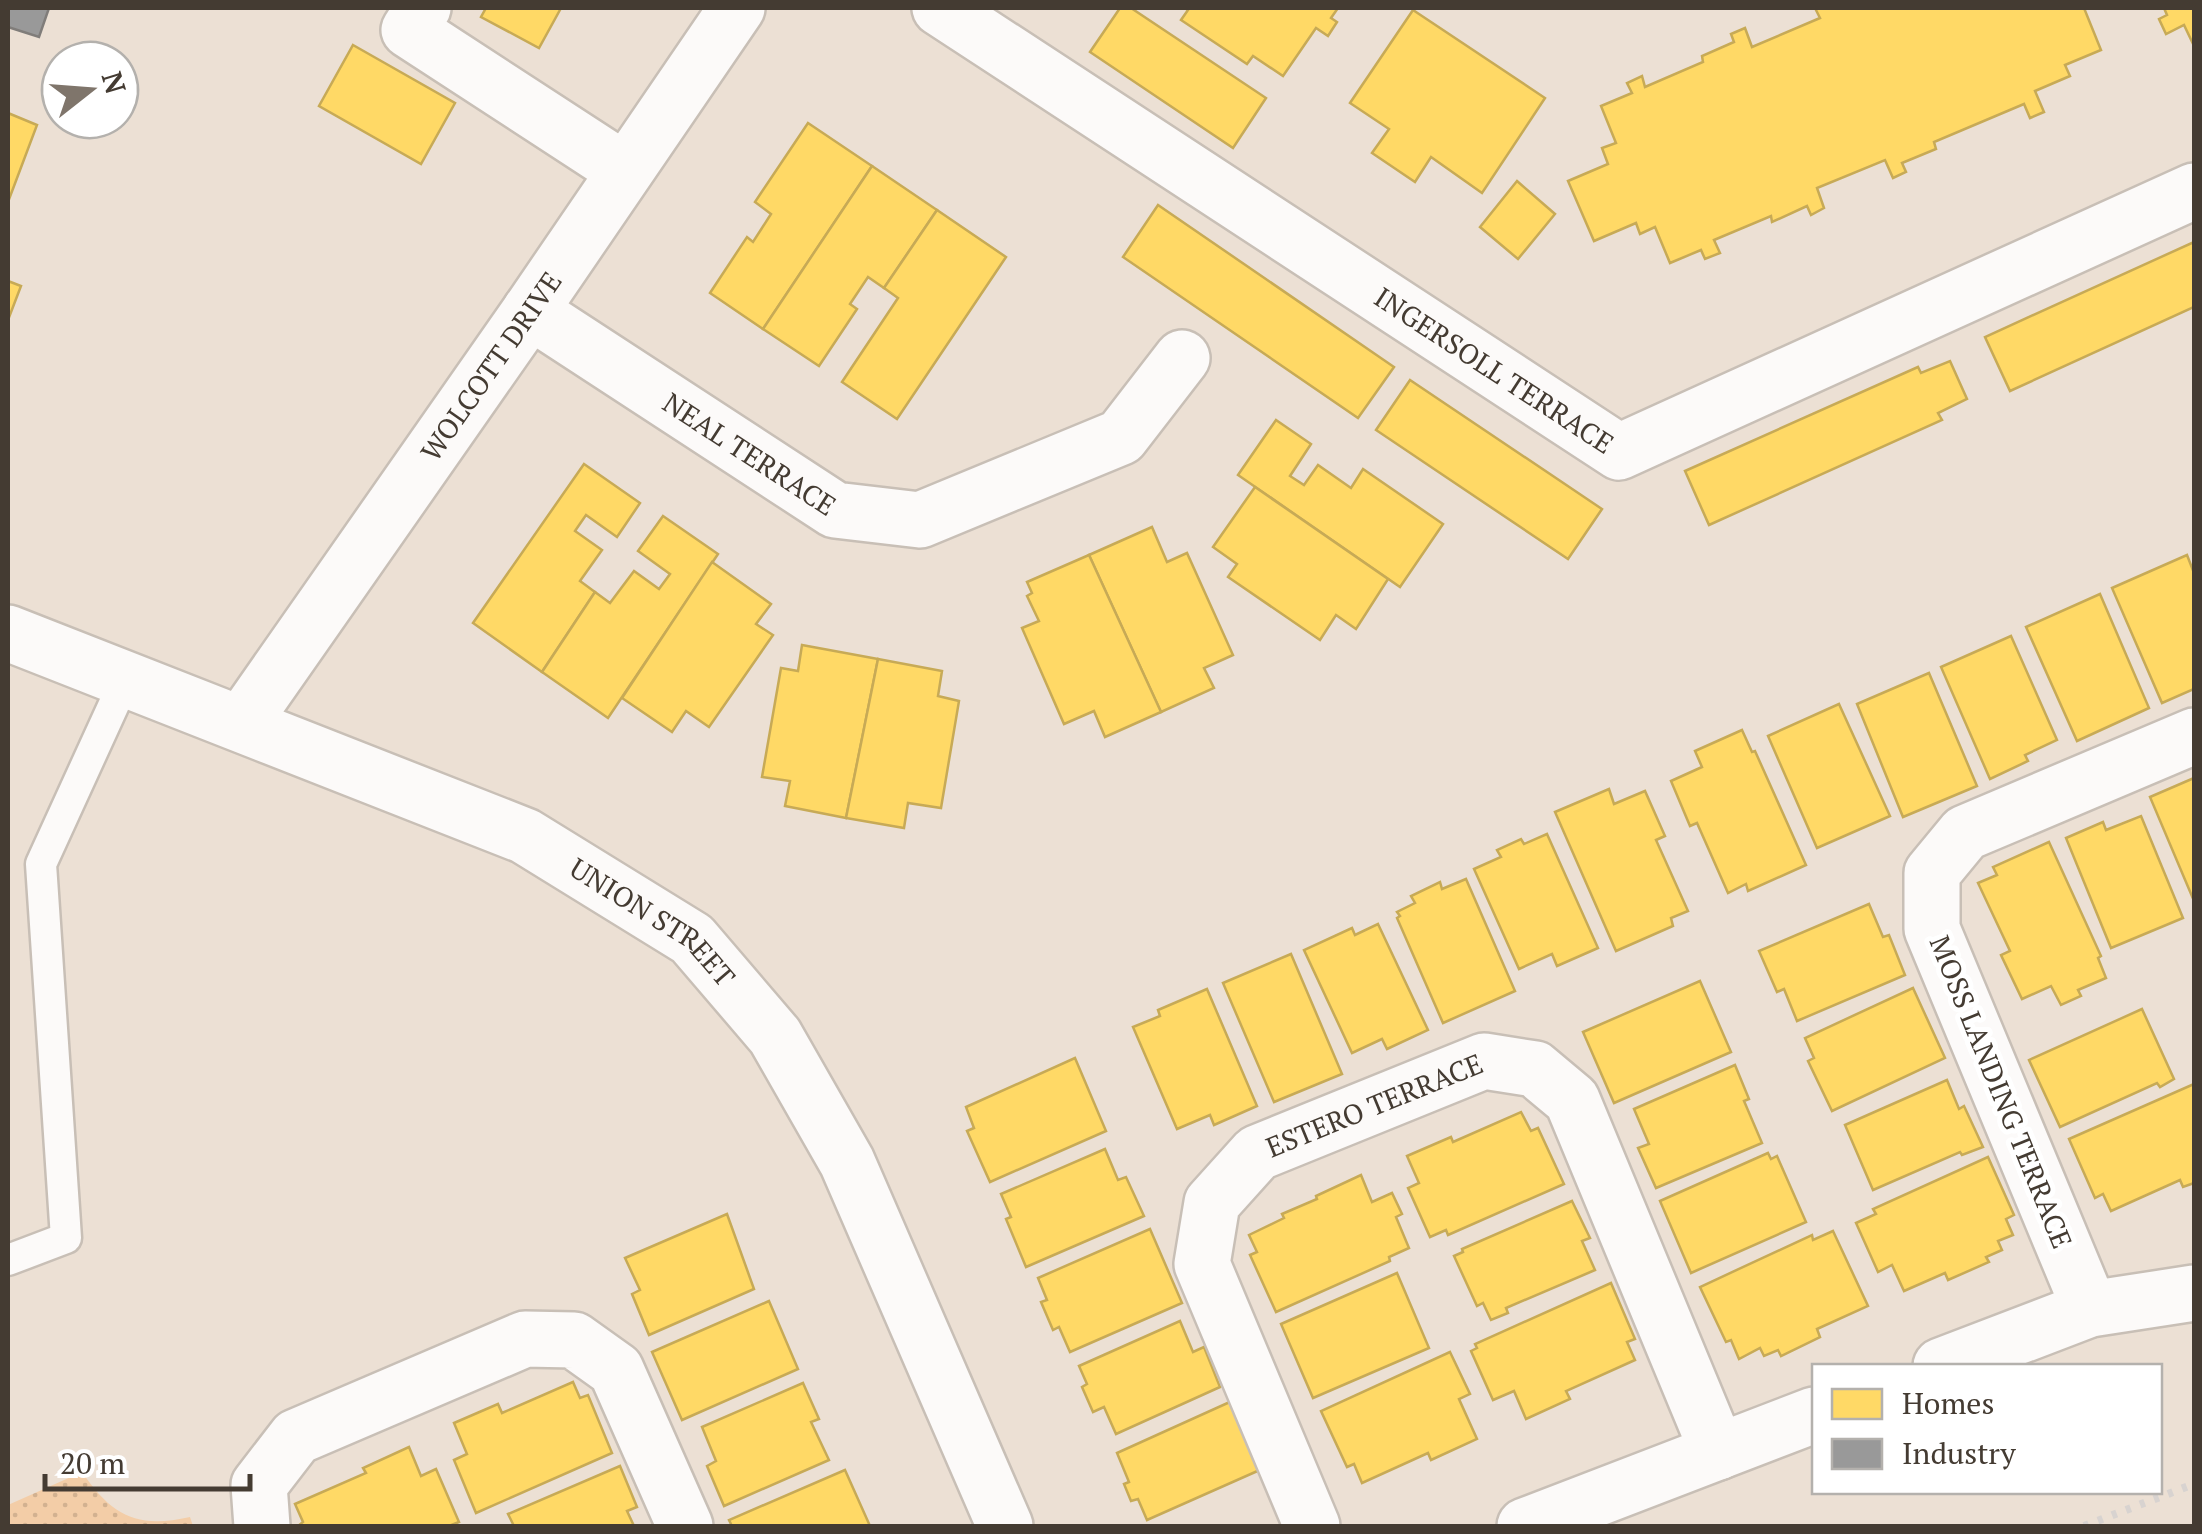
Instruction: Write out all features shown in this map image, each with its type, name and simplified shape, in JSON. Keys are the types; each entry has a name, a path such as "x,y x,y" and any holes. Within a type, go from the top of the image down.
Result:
{"street":[{"path":"423,8 409,30 624,170"},
{"name":"WOLCOTT DRIVE","path":"242,722 737,8"},
{"name":"INGERSOLL TERRACE","path":"940,8 1619,452 2194,190"},
{"name":"NEAL TERRACE","path":"530,311 836,510 920,520 1121,437 1182,358"},
{"name":"UNION STREET","path":"8,633 525,836 692,939 775,1036 846,1162 1005,1526"},
{"name":"MOSS LANDING TERRACE","path":"2090,1309 1932,930 1932,873 1965,833 2194,736"},
{"name":"ESTERO TERRACE","path":"1312,1526 1202,1264 1212,1202 1258,1154 1484,1061 1536,1068 1572,1100 1718,1452"},
{"path":"1946,1364 2090,1309 2194,1292"},
{"path":"262,1526 258,1484 296,1437 525,1340 574,1340 616,1370 685,1526"},
{"path":"1525,1526 1812,1416"}],"lane":[{"path":"8,1260 66,1238 41,864 126,678"}],"shaded area":[{"path":"82,1472 104,1499 127,1516 155,1521 190,1517 193,1526 8,1526 8,1505"}],"building: Homes":[{"path":"486,8 561,8 539,48 481,17"},
{"path":"1120,8 1131,8 1266,98 1233,148 1090,52"},
{"path":"1184,8 1338,8 1331,18 1337,22 1328,36 1316,28 1283,76 1253,56 1247,64 1181,20 1188,10"},
{"path":"1815,8 2084,8 2101,50 2065,65 2070,76 2035,91 2044,112 2030,118 2024,104 1934,142 1936,149 1902,163 1906,172 1893,178 1885,160 1817,188 1824,208 1811,215 1807,206 1772,222 1771,216 1714,240 1720,253 1705,259 1701,250 1670,263 1655,227 1640,234 1636,223 1594,241 1568,181 1608,164 1602,148 1616,143 1601,106 1632,93 1627,83 1642,76 1645,87 1703,62 1702,56 1734,42 1731,34 1745,28 1752,47 1820,18"},
{"path":"2164,8 2194,8 2194,46 2184,25 2166,34 2159,19 2167,15"},
{"path":"1413,10 1545,98 1482,193 1431,157 1415,182 1372,153 1389,129 1350,103"},
{"path":"353,45 455,103 421,164 319,106"},
{"path":"8,113 37,125 8,202"},
{"path":"808,123 872,166 763,329 710,293 747,237 753,242 771,214 755,202"},
{"path":"872,166 937,210 884,288 868,277 850,304 857,309 819,366 763,329"},
{"path":"1517,181 1555,214 1518,259 1480,227"},
{"path":"1158,205 1394,367 1358,418 1123,257"},
{"path":"937,210 1006,257 897,419 842,382 898,298 884,288"},
{"path":"2194,242 2194,307 2010,391 1985,337"},
{"path":"8,281 21,286 8,320"},
{"path":"1950,361 1967,399 1938,413 1942,420 1709,525 1685,471 1918,367 1921,373"},
{"path":"1410,380 1602,509 1568,559 1376,430"},
{"path":"1276,420 1311,444 1290,476 1304,485 1318,465 1351,488 1363,469 1443,524 1400,587 1238,475"},
{"path":"584,464 640,503 617,537 586,515 575,531 602,550 580,581 595,592 542,672 473,623"},
{"path":"1255,487 1388,579 1356,629 1336,615 1320,640 1228,577 1237,564 1213,547"},
{"path":"663,516 718,554 608,718 542,672 595,592 610,603 634,571 659,589 670,574 638,551"},
{"path":"1152,527 1167,562 1187,553 1233,655 1204,668 1214,688 1161,712 1089,555"},
{"path":"1089,555 1161,712 1105,737 1094,711 1064,724 1022,628 1039,621 1027,596 1032,593 1027,582"},
{"path":"2187,555 2194,573 2194,689 2162,703 2112,588"},
{"path":"712,562 771,604 756,624 773,635 709,727 686,711 672,732 622,698"},
{"path":"2100,594 2149,708 2077,741 2026,627"},
{"path":"2011,636 2057,740 2025,755 2028,761 1990,779 1941,667"},
{"path":"802,645 878,659 846,818 785,806 790,781 762,777 781,668 798,671"},
{"path":"878,659 942,671 938,696 959,701 941,808 908,803 904,828 846,818"},
{"path":"1929,673 1977,786 1903,817 1857,704"},
{"path":"1839,704 1890,816 1817,848 1768,736"},
{"path":"1742,730 1806,865 1748,891 1746,884 1728,893 1697,823 1690,826 1671,781 1702,767 1695,751"},
{"path":"2194,778 2194,901 2150,797"},
{"path":"1609,789 1614,804 1645,791 1665,836 1656,840 1688,911 1671,918 1673,926 1616,951 1555,812"},
{"path":"2141,816 2183,918 2111,948 2066,838 2103,822 2106,830"},
{"path":"1547,834 1598,948 1557,966 1552,954 1519,969 1474,869 1501,857 1497,850 1521,839 1524,844"},
{"path":"2049,842 2101,956 2098,958 2106,978 2078,990 2081,996 2061,1005 2051,986 2022,999 2001,955 2010,951 1978,883 1997,875 1993,867"},
{"path":"1466,879 1515,991 1443,1023 1397,912 1415,903 1411,896 1440,882 1442,889"},
{"path":"1869,904 1883,937 1889,935 1905,975 1797,1021 1784,989 1777,992 1759,951"},
{"path":"1378,924 1428,1030 1387,1049 1382,1039 1352,1053 1304,950 1352,928 1355,935"},
{"path":"1291,954 1342,1074 1274,1102 1223,983"},
{"path":"1700,981 1731,1052 1614,1103 1583,1032"},
{"path":"1913,988 1945,1058 1832,1111 1808,1061 1814,1058 1805,1038"},
{"path":"1207,989 1257,1106 1214,1125 1210,1115 1177,1129 1133,1027 1160,1016 1158,1010"},
{"path":"2142,1009 2174,1079 2060,1127 2029,1060"},
{"path":"1075,1058 1106,1131 990,1182 967,1131 974,1128 966,1107"},
{"path":"1735,1065 1749,1099 1744,1101 1762,1143 1656,1188 1638,1148 1649,1144 1634,1109"},
{"path":"1947,1080 1959,1109 1964,1106 1983,1147 1962,1155 1960,1152 1873,1190 1845,1125"},
{"path":"2194,1084 2194,1183 2183,1187 2180,1180 2111,1211 2103,1194 2095,1198 2069,1139"},
{"path":"1521,1112 1531,1131 1538,1128 1564,1184 1448,1235 1446,1230 1430,1237 1408,1188 1419,1183 1407,1156 1451,1137 1453,1142"},
{"path":"1105,1149 1118,1180 1126,1177 1144,1216 1026,1267 1006,1219 1011,1217 1001,1194"},
{"path":"1768,1153 1771,1159 1777,1156 1806,1222 1691,1273 1660,1201"},
{"path":"1988,1157 2014,1215 2006,1219 2013,1235 1998,1241 2002,1250 1986,1257 1989,1262 1948,1280 1945,1273 1904,1291 1892,1265 1878,1272 1856,1223 1876,1214 1873,1209"},
{"path":"1361,1175 1372,1202 1392,1193 1402,1214 1396,1217 1409,1248 1389,1257 1390,1261 1276,1312 1250,1255 1257,1252 1249,1235"},
{"path":"1572,1201 1590,1238 1582,1241 1595,1270 1506,1308 1508,1313 1491,1320 1483,1303 1477,1306 1454,1256"},
{"path":"727,1214 754,1289 649,1335 632,1294 640,1290 625,1258"},
{"path":"1150,1229 1182,1303 1070,1352 1059,1327 1053,1330 1041,1302 1047,1300 1038,1278"},
{"path":"1833,1231 1868,1306 1817,1329 1820,1337 1781,1356 1778,1350 1764,1356 1760,1348 1739,1359 1731,1340 1726,1342 1700,1287 1812,1235 1813,1240"},
{"path":"1397,1273 1429,1348 1313,1398 1281,1324"},
{"path":"1611,1283 1635,1339 1627,1342 1635,1360 1566,1391 1570,1399 1526,1419 1514,1391 1493,1400 1471,1351 1477,1348 1475,1344"},
{"path":"769,1301 798,1369 682,1420 652,1352"},
{"path":"1180,1321 1193,1352 1204,1347 1220,1387 1116,1434 1104,1407 1093,1412 1082,1387 1087,1384 1079,1366"},
{"path":"1450,1352 1470,1394 1459,1399 1477,1439 1431,1460 1428,1453 1362,1483 1354,1464 1347,1467 1321,1411"},
{"path":"573,1382 580,1398 588,1395 612,1453 476,1513 454,1460 467,1454 454,1423 498,1404 502,1413"},
{"path":"803,1383 819,1419 811,1422 829,1460 724,1506 707,1466 716,1461 702,1427"},
{"path":"1232,1401 1262,1469 1147,1520 1138,1499 1131,1501 1124,1484 1129,1482 1117,1453"},
{"path":"409,1447 421,1476 436,1469 459,1522 449,1526 298,1526 303,1522 295,1504 366,1473 363,1468"},
{"path":"620,1466 637,1507 627,1511 634,1526 514,1526 508,1514"},
{"path":"845,1470 870,1526 732,1526 729,1520"}],"building: Industry":[{"path":"8,8 49,8 39,37 8,27"}],"railway":[{"path":"2084,1526 2194,1484"}]}
